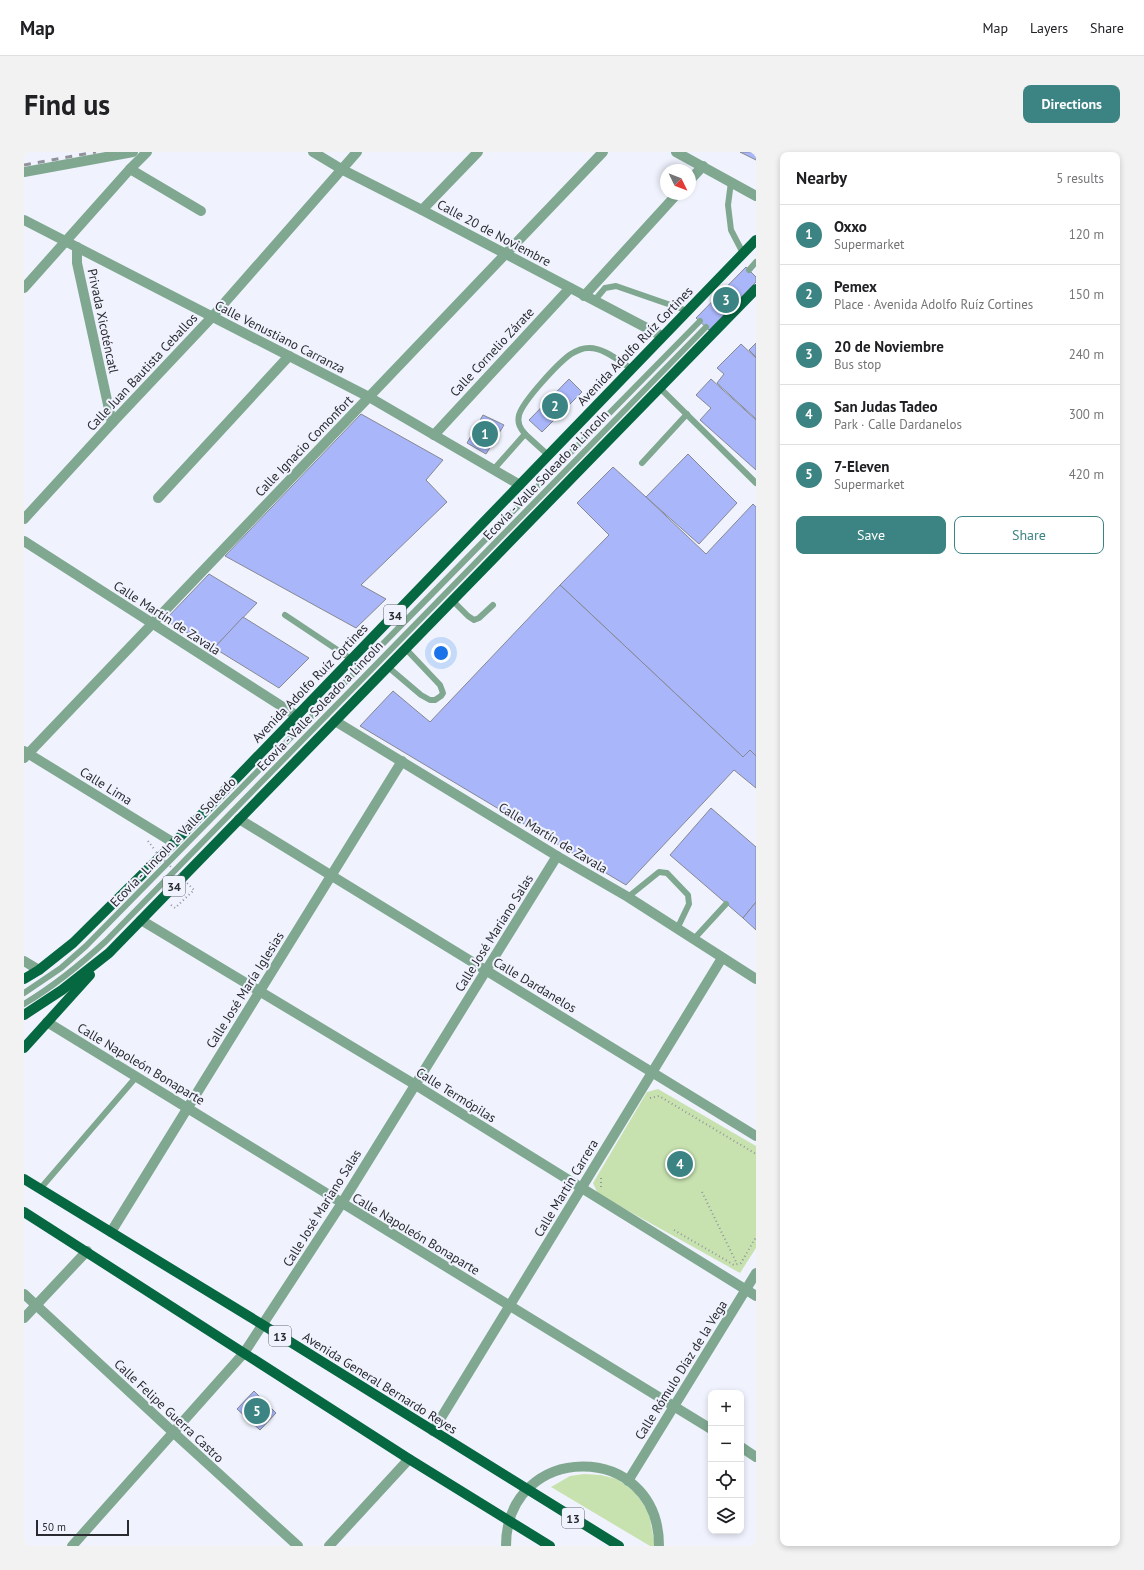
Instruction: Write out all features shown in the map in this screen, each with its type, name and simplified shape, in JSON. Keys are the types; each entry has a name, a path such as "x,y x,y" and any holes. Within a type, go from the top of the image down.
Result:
{"main road":[{"name":"Avenida Adolfo Ruíz Cortines","path":"24,979 39,970 83,934 174,843 756,240"},
{"name":"34","path":"24,1015 62,990 109,953 756,289"},
{"path":"24,1048 109,953"},
{"path":"24,1174 32,1184"},
{"name":"Avenida General Bernardo Reyes","path":"32,1184 263,1325 619,1546"},
{"path":"24,1212 409,1459 550,1546"}],"street":[{"path":"24,172 133,152"},
{"path":"24,288 130,169 147,152"},
{"name":"Calle 20 de Noviembre","path":"313,152 343,170 422,210 504,255 662,336"},
{"name":"Calle Juan Bautista Ceballos","path":"24,519 212,317 358,152"},
{"path":"422,210 478,152"},
{"name":"Calle Ignacio Comonfort","path":"26,754 603,152"},
{"path":"676,152 756,196"},
{"path":"696,174 703,166"},
{"path":"130,169 201,211"},
{"path":"584,296 672,200"},
{"name":"Calle Venustiano Carranza","path":"24,220 369,397 520,484"},
{"name":"Privada Xicoténcatl","path":"77,247 77,263 112,423"},
{"name":"Calle Cornelio Zárate","path":"434,435 570,288"},
{"path":"158,498 289,356"},
{"name":"Calle Martín de Zavala","path":"24,541 297,716"},
{"name":"Calle Martín de Zavala","path":"334,721 557,856 628,897 756,979"},
{"name":"Calle Lima","path":"26,754 174,843"},
{"name":"Calle José María Iglesias","path":"111,1232 402,761"},
{"name":"Calle Dardanelos","path":"239,819 756,1136"},
{"name":"Calle José Mariano Salas","path":"72,1546 244,1353 342,1203 414,1084 557,856"},
{"name":"Calle Termópilas","path":"141,920 414,1084 756,1296"},
{"name":"Calle Martín Carrera","path":"433,1431 722,958"},
{"path":"24,961 39,970"},
{"name":"Calle Napoleón Bonaparte","path":"47,1022 188,1107 708,1427"},
{"path":"24,1318 86,1251"},
{"name":"Calle Rómulo Díaz de la Vega","path":"628,1480 756,1273"},
{"name":"Calle Felipe Guerra Castro","path":"24,1294 298,1546"},
{"path":"744,1449 756,1456"},
{"path":"329,1546 409,1459"},
{"path":"506,1546 509,1521 516,1505 527,1490 541,1478 558,1470 576,1466 595,1467 612,1471 628,1480 644,1496 650,1505 658,1525 659,1546"}],"lane":[{"path":"731,182 728,205 730,230 743,253"},
{"path":"749,270 756,262"},
{"path":"594,301 605,288 616,286 688,311"},
{"name":"Ecovía - Lincoln a Valle Soleado","path":"24,993 60,968 86,946 700,321"},
{"name":"Ecovía - Valle Soleado a Lincoln","path":"24,1004 64,978 106,941 706,327"},
{"path":"548,455 525,434 519,427 518,421 520,410 525,403 556,368 571,354 578,350 596,348 632,369"},
{"path":"660,388 756,483"},
{"path":"642,463 687,414"},
{"path":"494,469 525,434"},
{"path":"452,600 474,620 479,618 493,605"},
{"path":"285,615 351,659"},
{"path":"388,666 426,698 435,700 441,696 443,692 440,685 405,648"},
{"path":"628,897 659,872 667,874 688,895 689,904 677,929"},
{"path":"693,940 726,904"},
{"path":"32,1184 137,1076"}],"path":[{"path":"145,836 156,852 194,890 175,908"},
{"path":"646,1104 650,1097 659,1096 756,1154"},
{"path":"601,1189 600,1179 604,1172"},
{"path":"702,1192 737,1264"},
{"path":"668,1227 734,1265 740,1263 756,1237"}],"green space":[{"path":"658,1089 756,1146 756,1248 740,1273 598,1194 593,1183 647,1092"},
{"path":"584,1474 601,1475 617,1479 635,1492 649,1513 655,1546 650,1546 551,1487 570,1476"}],"building":[{"path":"740,152 756,152 756,160"},
{"path":"746,267 756,277 756,282 709,330 696,318"},
{"path":"756,343 756,357 749,350"},
{"path":"741,344 756,358 756,419 717,383 724,374 717,368"},
{"path":"569,379 582,392 542,432 529,420"},
{"path":"711,379 756,420 756,470 700,420 711,408 696,395"},
{"path":"361,414 443,460 426,480 447,502 361,585 386,599 356,628 225,556"},
{"path":"483,415 504,425 486,454 467,443"},
{"path":"688,454 737,503 699,544 646,497"},
{"path":"613,467 706,554 753,504 756,507 756,756 750,750 743,757 560,585 609,535 577,503"},
{"path":"209,574 257,603 214,648 165,620"},
{"path":"560,585 743,757 750,750 756,756 756,788 734,770 626,885 360,726 393,691 430,722"},
{"path":"243,617 309,658 279,688 214,648"},
{"path":"711,808 756,847 756,902 743,918 670,855"},
{"path":"756,902 756,930 743,918"},
{"path":"254,1391 276,1413 260,1430 237,1409"}],"railway":[{"path":"24,165 96,152"}],"place":[{"name":"20 de Noviembre","path":"726,300"},
{"name":"Pemex","path":"555,406"},
{"name":"Oxxo","path":"485,434"},
{"name":"San Judas Tadeo","path":"680,1164"},
{"name":"7-Eleven","path":"257,1411"}]}
